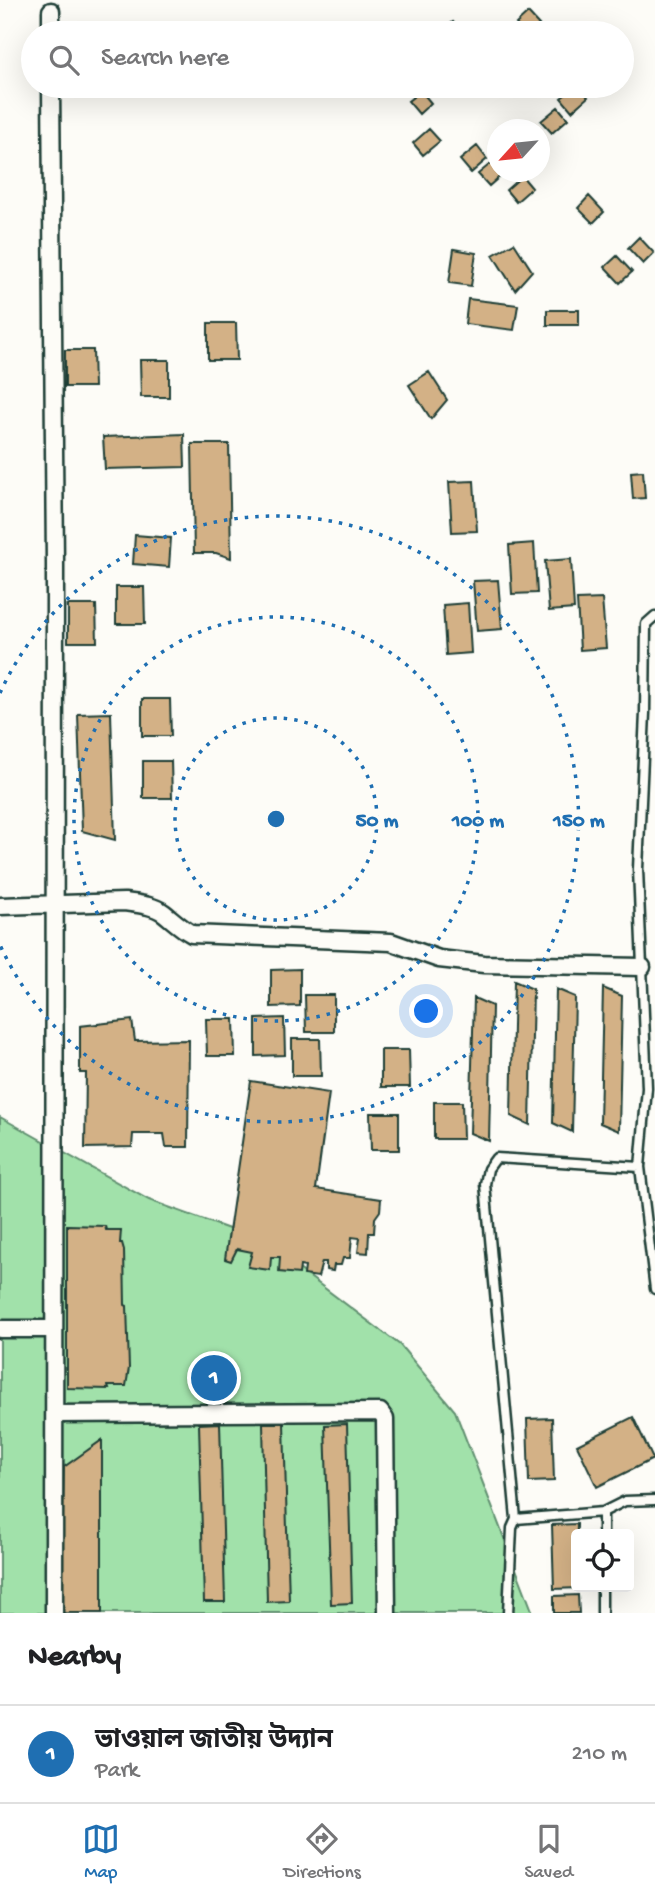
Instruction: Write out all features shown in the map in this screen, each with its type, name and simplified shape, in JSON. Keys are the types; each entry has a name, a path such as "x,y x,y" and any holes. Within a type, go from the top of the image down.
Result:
{"street":[{"path":"51,12 51,21"},
{"path":"51,98 55,905 54,1613"},
{"path":"0,906 124,902 143,904 162,911 179,927 192,934 391,942 439,958 484,964 642,967"},
{"path":"0,1329 54,1329"},
{"path":"55,1414 380,1412 385,1419 387,1613"}],"lane":[{"path":"655,616 646,624 638,869 647,1088 640,1167 655,1289"},
{"path":"508,1613 512,1528 516,1519 485,1184 488,1170 496,1158 640,1167"},
{"path":"516,1519 603,1513 625,1501 655,1500"},
{"path":"603,1513 603,1529"},
{"path":"602,1592 602,1613"}],"green space":[{"path":"0,1117 149,1200 262,1241 400,1345 455,1411 533,1613 0,1613"}],"building":[{"path":"528,13 535,21 519,21"},
{"path":"412,98 427,98 431,103 419,114 408,101"},
{"path":"561,98 587,98 572,111"},
{"path":"558,107 568,119 552,133 550,119 543,119"},
{"path":"429,129 440,141 423,155 413,143"},
{"path":"477,146 487,159 471,173 460,160"},
{"path":"487,167 487,182 494,182 489,186 478,174"},
{"path":"515,182 527,182 532,188 516,202 506,190"},
{"path":"589,196 604,212 593,223 578,208"},
{"path":"639,237 654,253 643,264 628,248"},
{"path":"514,243 532,271 515,290 493,255"},
{"path":"454,249 476,253 471,286 449,283"},
{"path":"617,256 632,272 620,283 605,267"},
{"path":"468,299 518,305 514,330 465,324"},
{"path":"547,310 579,310 579,325 547,325"},
{"path":"208,323 236,323 237,360 208,360"},
{"path":"65,350 93,350 94,387 65,387"},
{"path":"140,360 169,360 169,397 141,397"},
{"path":"429,372 447,400 431,419 409,385"},
{"path":"184,434 185,467 105,469 103,437"},
{"path":"192,444 229,444 231,558 216,553 194,553"},
{"path":"643,471 645,498 633,499 631,472"},
{"path":"474,481 477,531 452,532 449,482"},
{"path":"135,535 171,538 169,567 133,564"},
{"path":"534,543 537,593 512,594 509,545"},
{"path":"571,559 574,609 549,611 545,561"},
{"path":"498,580 502,629 477,631 473,581"},
{"path":"116,587 144,587 145,624 116,624"},
{"path":"602,599 606,648 580,650 577,600"},
{"path":"468,603 471,653 446,655 443,605"},
{"path":"68,605 96,605 97,642 68,642"},
{"path":"142,699 170,699 171,736 142,736"},
{"path":"111,713 115,840 82,831 78,714"},
{"path":"143,761 171,761 172,798 143,798"},
{"path":"300,969 300,1006 271,1007 271,970"},
{"path":"514,981 533,989 530,1125 511,1116"},
{"path":"603,988 622,996 619,1131 600,1123"},
{"path":"556,989 575,997 572,1132 553,1123"},
{"path":"305,995 334,995 334,1032 306,1032"},
{"path":"474,998 492,1006 489,1141 470,1133"},
{"path":"284,1018 285,1055 256,1056 256,1019"},
{"path":"206,1019 234,1019 235,1056 207,1056"},
{"path":"132,1020 135,1041 189,1040 188,1147 166,1147 164,1134 133,1134 132,1147 85,1148 86,1073 80,1073 80,1026"},
{"path":"292,1039 320,1039 321,1076 292,1076"},
{"path":"381,1050 409,1050 410,1087 381,1087"},
{"path":"251,1081 329,1093 316,1189 381,1199 374,1233 369,1233 368,1253 358,1252 360,1238 352,1237 350,1258 343,1258 341,1265 334,1265 333,1271 326,1270 326,1262 322,1262 318,1277 304,1275 305,1267 300,1266 299,1274 279,1272 280,1257 271,1257 270,1270 248,1267 252,1252 237,1249 231,1261 225,1259"},
{"path":"434,1102 462,1102 463,1139 434,1139"},
{"path":"370,1113 399,1113 399,1150 371,1150"},
{"path":"67,1225 105,1226 106,1230 121,1230 129,1368 126,1386 108,1386 109,1389 67,1388"},
{"path":"633,1417 653,1459 597,1487 577,1445"},
{"path":"552,1418 554,1481 529,1482 527,1419"},
{"path":"220,1423 225,1602 204,1602 199,1424"},
{"path":"263,1423 284,1423 289,1601 267,1602"},
{"path":"347,1424 352,1603 331,1604 325,1425"},
{"path":"102,1440 102,1613 61,1613 64,1467"},
{"path":"577,1524 577,1529 571,1529 571,1588 554,1589 552,1525"},
{"path":"578,1595 579,1613 554,1613 554,1596"}],"place":[{"name":"ভাওয়াল জাতীয় উদ্যান","path":"214,1378"}]}
